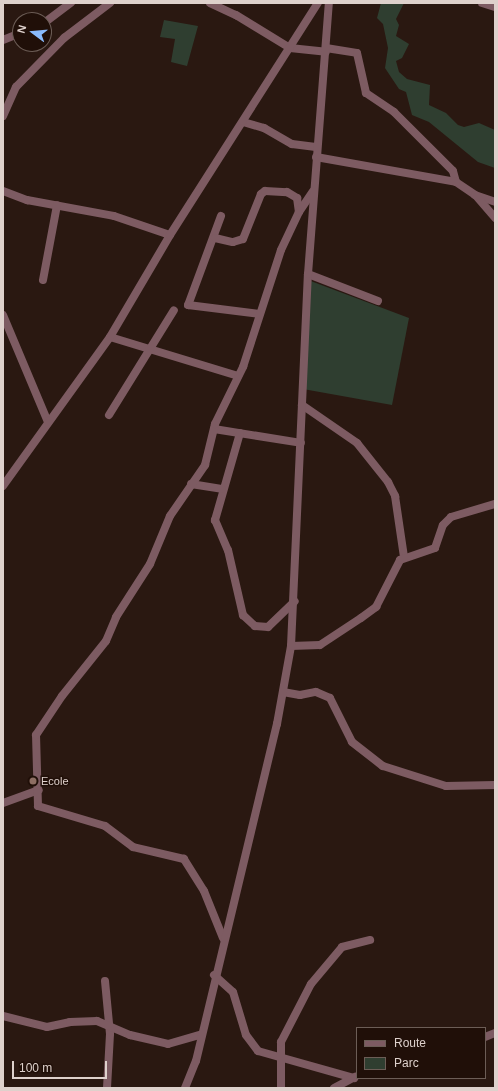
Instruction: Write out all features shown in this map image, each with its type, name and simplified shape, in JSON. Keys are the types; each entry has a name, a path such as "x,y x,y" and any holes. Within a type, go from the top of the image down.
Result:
{"street":[{"path":"52,17 71,3"},
{"path":"3,116 6,98 64,38 110,3"},
{"path":"210,3 236,15 290,48 357,53 366,93 394,112 453,171 456,182"},
{"path":"3,486 110,337 170,235 318,3"},
{"path":"185,1088 196,1061 200,1035 214,975 283,692 291,646 295,600 308,274 316,147 326,50 329,3"},
{"path":"482,3 495,8"},
{"path":"243,122 264,128 292,144 316,147"},
{"path":"316,157 456,182 475,195 495,218"},
{"path":"3,185 6,192 27,200 114,216 170,235"},
{"path":"223,938 204,891 184,859 133,847 100,824 40,808 38,730 106,640 116,617 150,564 170,516 205,465 214,429 238,376 259,314 299,212 314,190"},
{"path":"215,238 233,242 243,239 260,194 266,191 287,192 296,198 299,212"},
{"path":"475,195 495,202"},
{"path":"43,280 57,205"},
{"path":"221,216 215,238 191,290 188,305 259,314"},
{"path":"308,274 378,301"},
{"path":"109,415 174,310"},
{"path":"3,315 48,422"},
{"path":"110,337 149,351 238,376"},
{"path":"291,646 320,645 372,611 404,557 395,496 388,482 357,444 302,405"},
{"path":"214,429 301,443"},
{"path":"240,433 236,454 222,489 215,520 228,550 234,586 245,618 255,626 268,627 295,600"},
{"path":"191,484 222,489"},
{"path":"404,557 435,548 444,525 451,517 495,504"},
{"path":"283,692 300,695 316,692 330,698 352,742 383,766 446,786 495,785"},
{"path":"3,803 39,790"},
{"path":"281,1088 279,1058 281,1042 311,984 342,947 370,940"},
{"path":"214,975 233,992 252,1045 265,1055 355,1077"},
{"path":"105,981 109,1026 107,1088"},
{"path":"3,1016 47,1027 90,1020 168,1044 200,1035"},
{"path":"334,1088 355,1077"}],"green space":[{"path":"381,3 404,3 396,19 399,25 396,36 409,44 402,58 396,61 399,72 407,79 430,85 429,105 446,113 458,125 464,127 479,123 495,130 495,168 478,162 429,122 412,115 406,92 399,89 385,68 388,48 383,24 377,18"},
{"path":"164,20 198,26 187,66 171,62 175,39 160,37"},
{"path":"308,280 409,318 392,405 303,389"}],"place":[{"name":"Ecole","path":"33,781"}]}
